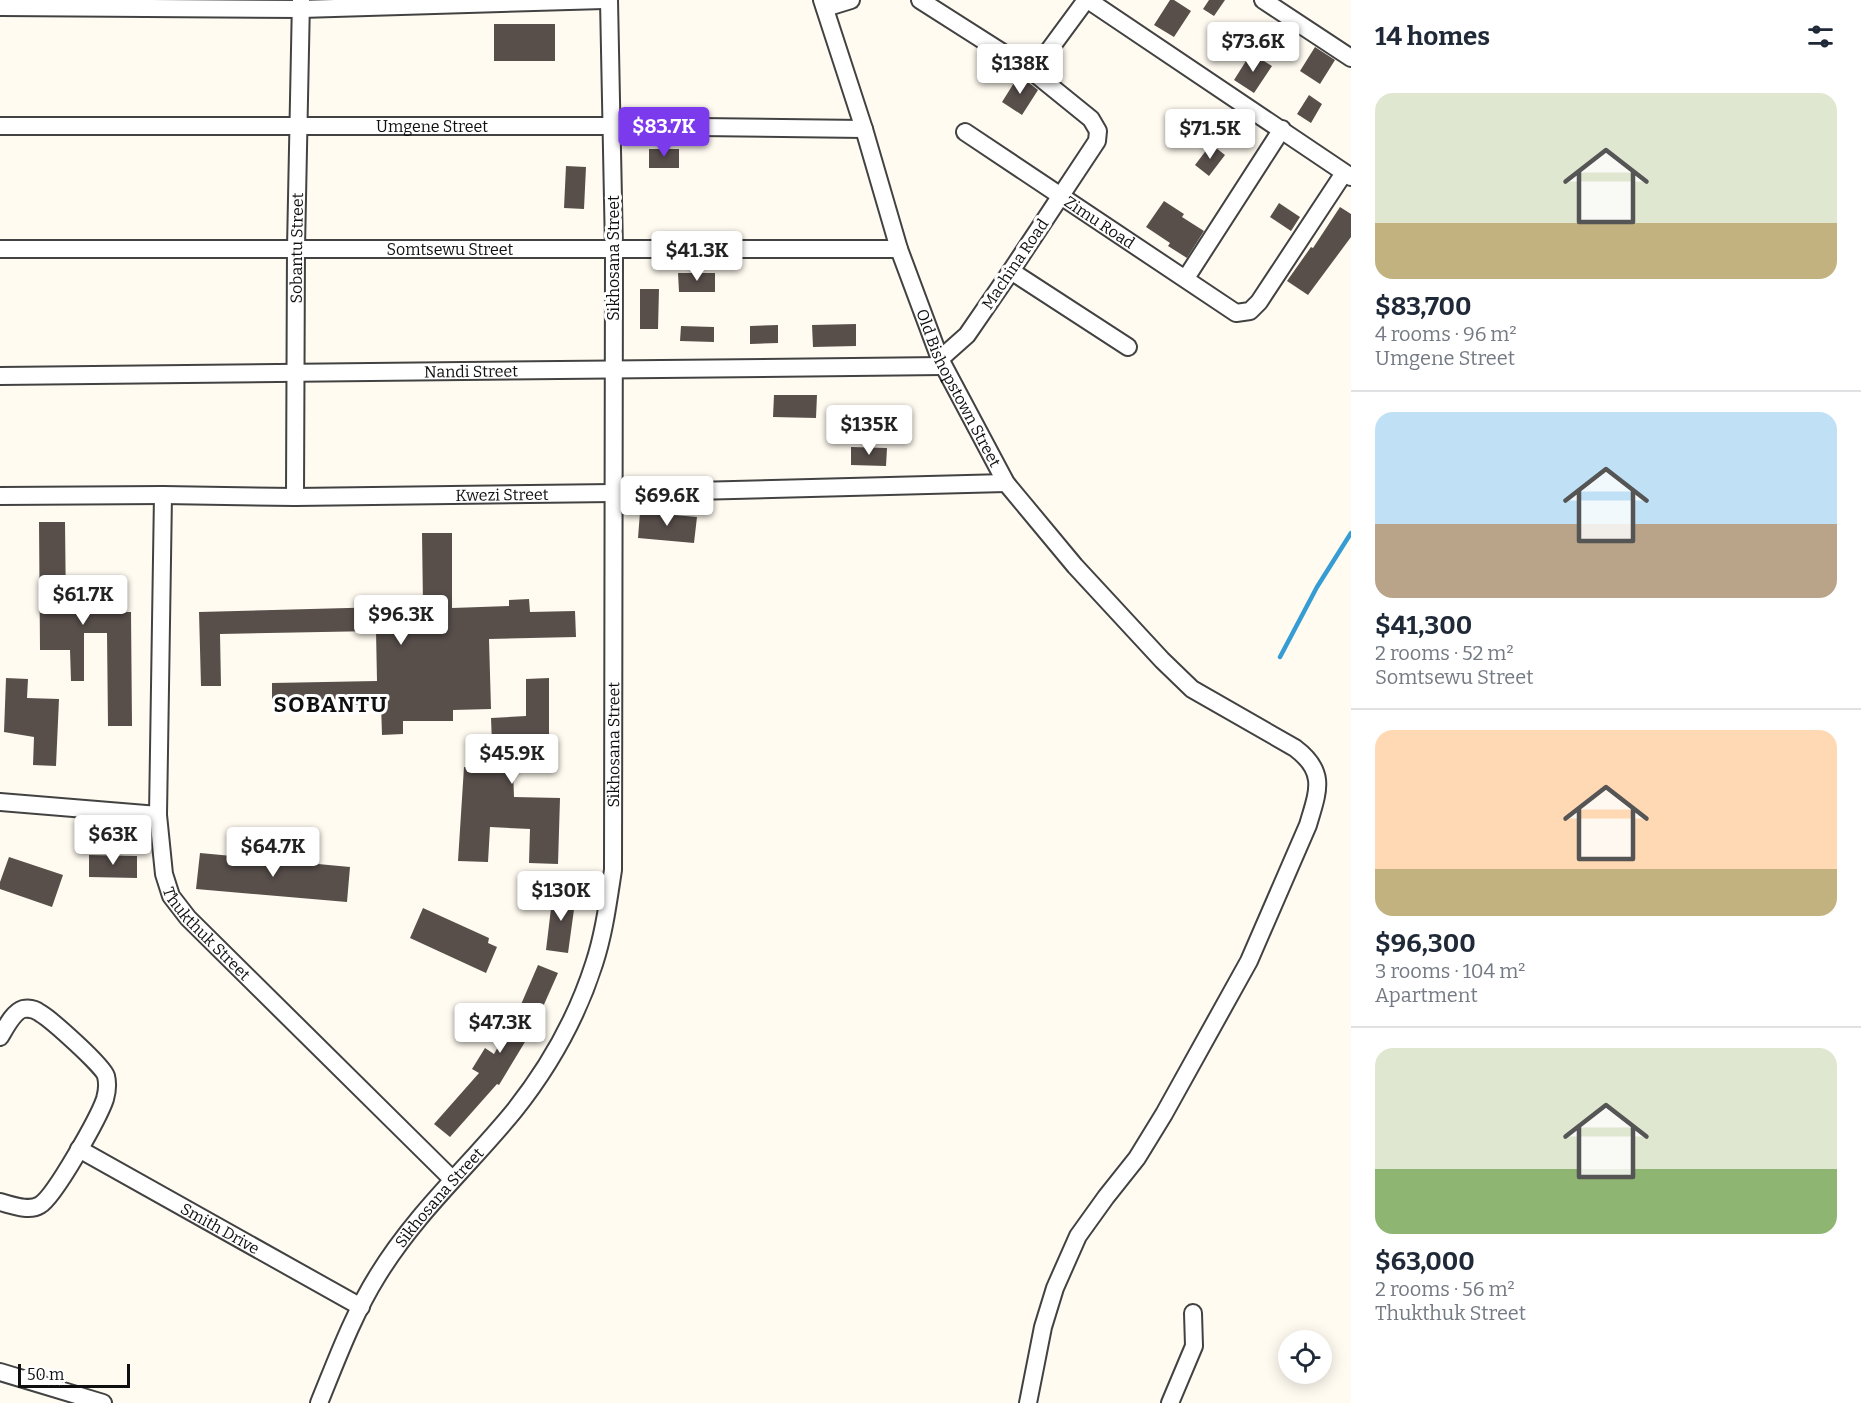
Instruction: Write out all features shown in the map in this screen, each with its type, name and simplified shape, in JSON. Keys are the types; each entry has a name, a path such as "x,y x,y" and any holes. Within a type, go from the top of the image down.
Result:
{"street":[{"path":"0,7 604,0"},
{"name":"Sikhosana Street","path":"319,1403 346,1335 378,1275 452,1179 514,1111 547,1065 572,1021 594,964 606,919 614,870 614,250 609,0"},
{"path":"824,4 851,0"},
{"path":"920,0 1033,72 1087,0 1282,129 1347,175"},
{"path":"1263,0 1351,58"},
{"name":"Sobantu Street","path":"295,497 296,248 301,4"},
{"name":"Old Bishopstown Street","path":"824,4 899,249 941,363 1006,483 1076,566 1162,660 1192,688 1301,753 1317,771 1314,804 1308,825 1249,961 1137,1158 1078,1236 1054,1288 1043,1327 1028,1403"},
{"name":"Machina Road","path":"941,363 967,335 1011,272 1096,141 1098,131 1091,119 1033,72"},
{"name":"Umgene Street","path":"0,126 612,126 864,129"},
{"path":"1186,278 1282,129"},
{"name":"Zimu Road","path":"965,132 1236,313 1250,310 1259,302 1347,175"},
{"name":"Somtsewu Street","path":"0,249 899,249"},
{"path":"1011,272 1128,347"},
{"name":"Nandi Street","path":"0,376 613,371 941,363"},
{"name":"Kwezi Street","path":"0,496 295,497 613,493 1006,483"},
{"name":"Thukthuk Street","path":"163,495 158,815 164,874 171,896 188,918 452,1179"},
{"path":"0,802 158,815"},
{"path":"0,1037 18,1011 25,1008 39,1011 96,1062 106,1074 108,1086 105,1100 50,1196 40,1205 32,1208 0,1202"},
{"name":"Smith Drive","path":"79,1149 361,1307"},
{"path":"1170,1403 1194,1346 1193,1313"},
{"path":"0,1372 104,1403"}],"building":[{"path":"1170,0 1174,0 1191,11 1174,37 1154,25"},
{"path":"1209,0 1225,0 1214,16 1203,9"},
{"path":"494,24 555,24 555,61 494,61"},
{"path":"1315,47 1335,60 1320,84 1300,71"},
{"path":"1251,53 1272,66 1254,93 1234,80"},
{"path":"1019,75 1038,90 1022,115 1002,102"},
{"path":"1309,95 1322,104 1311,123 1297,114"},
{"path":"1211,144 1225,155 1209,176 1195,165"},
{"path":"649,149 679,149 679,168 649,168"},
{"path":"566,166 586,167 584,209 564,208"},
{"path":"1164,201 1184,214 1182,217 1204,231 1187,258 1168,246 1170,243 1146,227"},
{"path":"1279,203 1300,217 1291,231 1270,217"},
{"path":"1340,207 1351,214 1351,237 1308,295 1287,281 1311,247 1313,248"},
{"path":"678,273 715,273 715,292 679,292"},
{"path":"640,289 659,289 658,329 640,329"},
{"path":"856,324 856,346 813,347 812,325"},
{"path":"778,325 778,343 750,344 750,326"},
{"path":"681,326 714,327 714,342 680,341"},
{"path":"774,395 817,395 816,418 773,417"},
{"path":"851,447 887,448 886,466 851,465"},
{"path":"640,512 697,517 694,543 638,538"},
{"path":"39,522 65,522 66,613 131,612 132,726 108,726 107,633 84,633 84,681 71,681 70,650 40,650"},
{"path":"422,533 452,533 452,608 509,606 509,600 529,599 530,612 575,611 576,637 489,639 491,709 453,710 453,721 403,721 403,734 382,735 381,704 345,705 345,699 272,701 272,683 377,681 376,631 220,634 221,686 201,686 199,612 423,606"},
{"path":"6,678 28,679 27,698 59,699 56,766 33,765 34,737 4,732"},
{"path":"549,678 549,769 513,770 514,797 560,798 558,864 529,863 530,829 490,827 488,862 458,861 464,767 493,769 491,718 526,716 526,679"},
{"path":"200,853 350,867 347,902 196,889"},
{"path":"89,855 137,856 137,878 89,877"},
{"path":"9,857 63,875 52,907 0,889 0,882"},
{"path":"553,892 576,895 568,953 546,950"},
{"path":"423,908 489,938 488,943 497,947 486,973 410,938"},
{"path":"538,965 558,973 534,1027 499,1085 497,1084 450,1137 434,1124 479,1073 472,1069 485,1048 494,1054 508,1029 510,1030"}],"waterway":[{"path":"1280,657 1317,587 1351,533"}],"district":[{"name":"SOBANTU","path":"331,704"}]}
